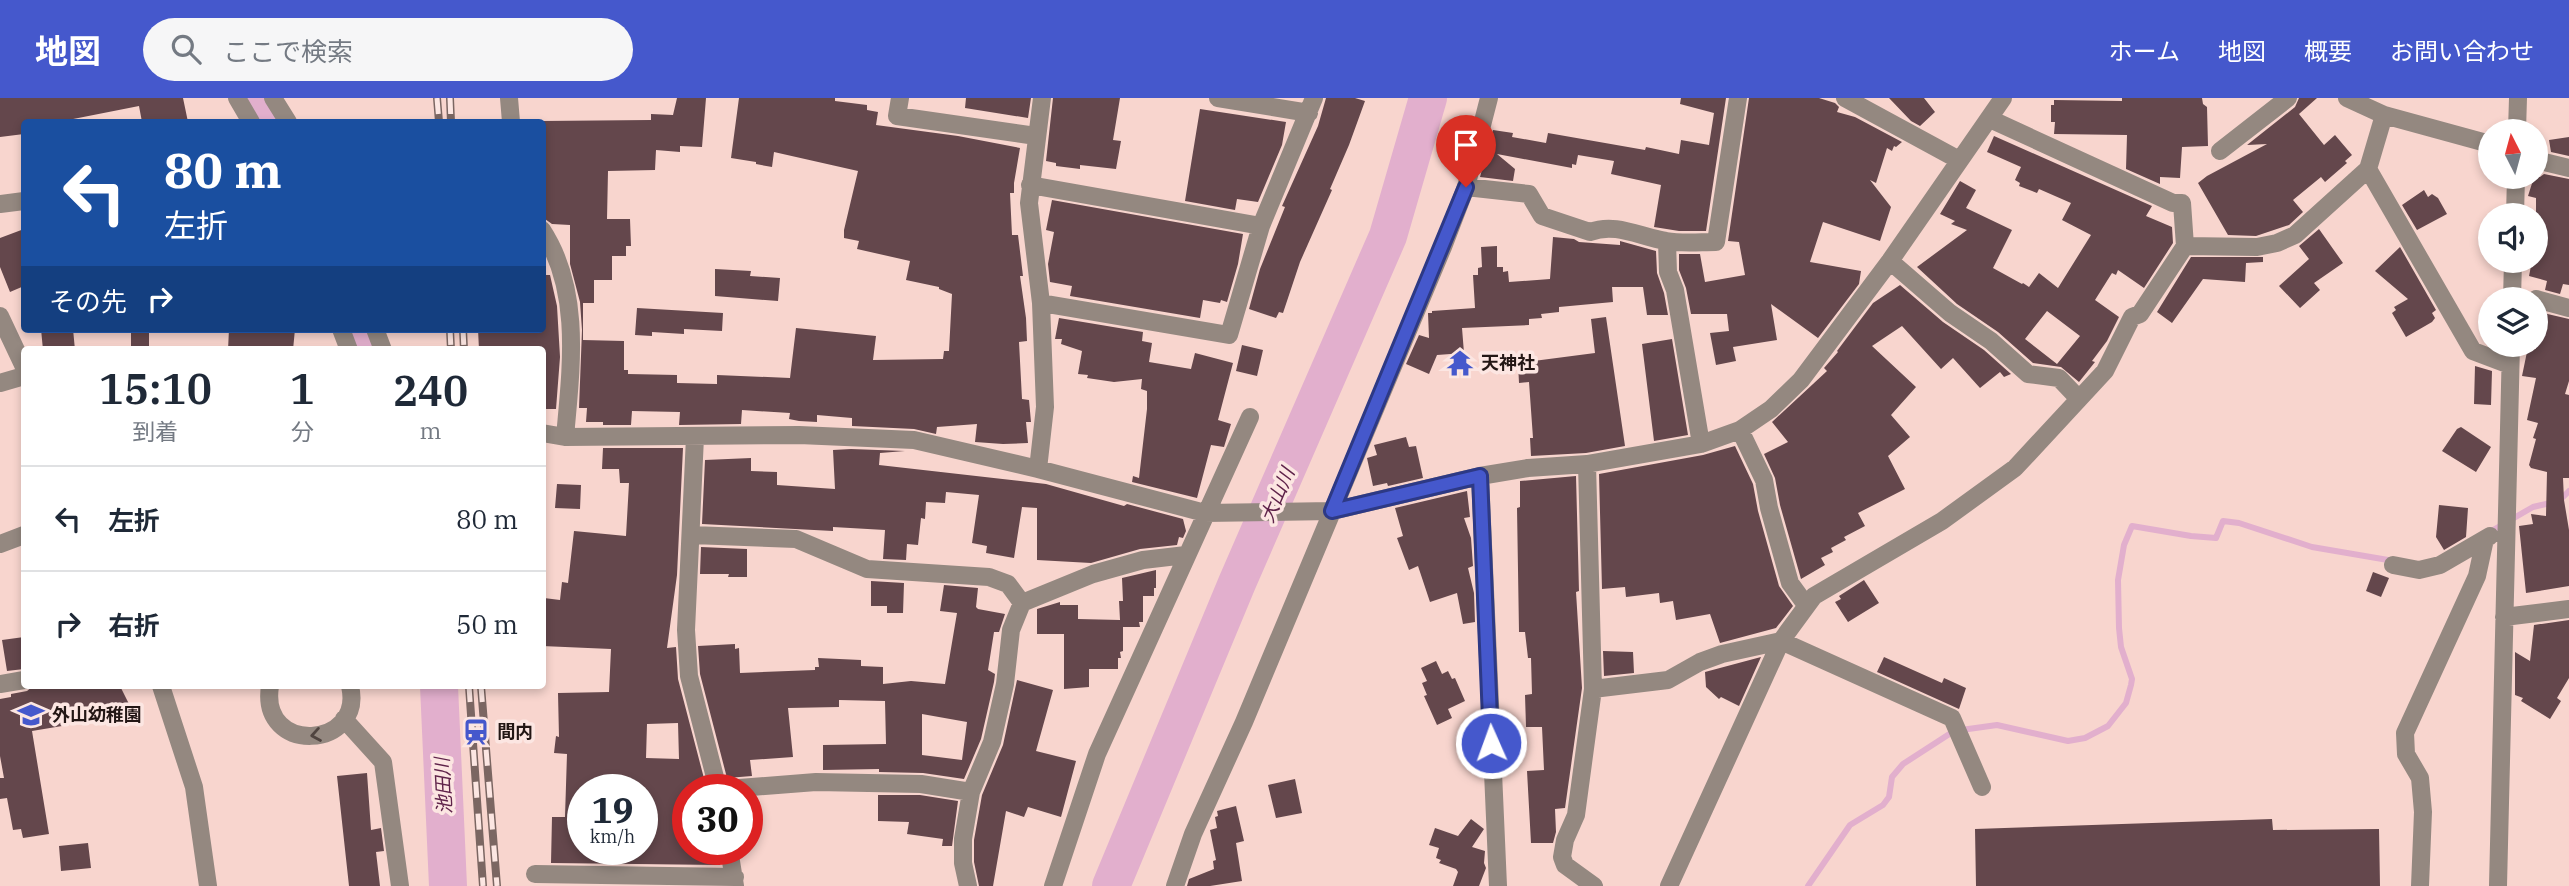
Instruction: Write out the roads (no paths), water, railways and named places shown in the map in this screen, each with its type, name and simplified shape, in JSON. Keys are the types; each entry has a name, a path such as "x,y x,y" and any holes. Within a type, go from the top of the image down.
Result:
{"street":[{"path":"237,98 249,119"},
{"path":"273,98 286,119"},
{"path":"509,98 512,119"},
{"path":"900,98 897,116 1036,136"},
{"path":"1038,469 1045,407 1041,303 1029,203 1042,98"},
{"path":"1041,303 1229,335 1261,226 1312,106 1217,98"},
{"path":"1175,886 1193,834 1244,722 1466,187 1489,98"},
{"path":"1466,187 1529,194 1542,216 1590,232 1602,228 1619,229 1667,242 1716,242 1738,98"},
{"path":"1845,98 1959,160"},
{"path":"546,434 565,437 799,435 914,440 1206,513 1331,511 1480,476 1528,468 1587,464 1701,444 1740,430 1771,409 1801,380 1890,261 2003,98"},
{"path":"2220,151 2288,98"},
{"path":"2347,98 2384,115 2478,141"},
{"path":"2518,98 2518,119"},
{"path":"2185,246 2258,247 2295,235 2368,169 2384,115"},
{"path":"1669,886 1781,641 1806,605 1814,596 1842,578 1942,521 2015,468 2105,371 2132,317 2140,314 2185,246 2182,203 2173,203 1990,119"},
{"path":"2548,163 2569,168"},
{"path":"2368,169 2473,351 2511,365"},
{"path":"1031,185 1261,226"},
{"path":"0,204 21,201"},
{"path":"546,236 567,289 572,358 565,437"},
{"path":"1667,242 1668,272 1675,290 1701,444"},
{"path":"1890,261 1950,313 1991,341 2028,374 2059,378 2079,399"},
{"path":"2548,302 2569,308"},
{"path":"0,316 21,361"},
{"path":"2498,886 2511,357"},
{"path":"0,383 21,377"},
{"path":"1053,886 1097,754 1250,417"},
{"path":"1740,430 1764,480 1790,583 1806,605"},
{"path":"695,437 686,630 689,676 714,774"},
{"path":"1587,464 1593,689 1576,815 1564,840 1562,857 1565,865 1594,886"},
{"path":"1480,476 1499,886"},
{"path":"2393,565 2419,570 2440,565 2493,534 2507,531"},
{"path":"691,535 796,539 867,569 989,577 1008,584 1022,603"},
{"path":"0,544 21,536"},
{"path":"2420,886 2423,812 2420,778 2406,754 2405,733 2477,576 2485,539"},
{"path":"968,886 963,863 963,839 971,792 992,742 1005,684 1011,630 1022,603 1093,574 1143,560 1186,555"},
{"path":"2504,617 2569,609"},
{"path":"1593,689 1668,680 1700,662 1722,654 1781,641 1952,718 1982,787"},
{"path":"0,684 21,680"},
{"path":"162,689 194,787 208,886"},
{"path":"268,689 273,716 282,727 294,734 308,737 322,736 335,729 344,719 350,707 350,689"},
{"path":"344,719 383,762 400,886"},
{"path":"763,786 816,782 921,783 971,792"},
{"path":"535,874 735,881"}],"waterway":[{"name":"池田川","path":"261,98 273,119"},
{"name":"大山川","path":"1111,886 1237,583 1388,236 1428,98"},
{"name":"池田川","path":"364,333 368,346"},
{"path":"2488,533 2533,507 2559,501 2569,491"},
{"path":"1808,886 1850,825 1883,805 1889,797 1892,777 1903,764 1954,731 1997,725 2068,741 2085,738 2108,726 2126,703 2132,679 2121,647 2118,580 2124,545 2132,526 2216,538 2223,521 2239,523 2312,547 2394,561"},
{"name":"池田川","path":"439,689 448,886"}],"railway":[{"path":"437,98 439,119"},
{"path":"450,98 451,119"},
{"path":"450,333 451,346"},
{"path":"463,333 464,346"},
{"path":"469,689 483,886"},
{"path":"481,689 497,886"}],"place":[{"name":"天神社","path":"1460,363"},
{"name":"外山幼稚園","path":"31,715"},
{"name":"間内","path":"476,732"}]}
